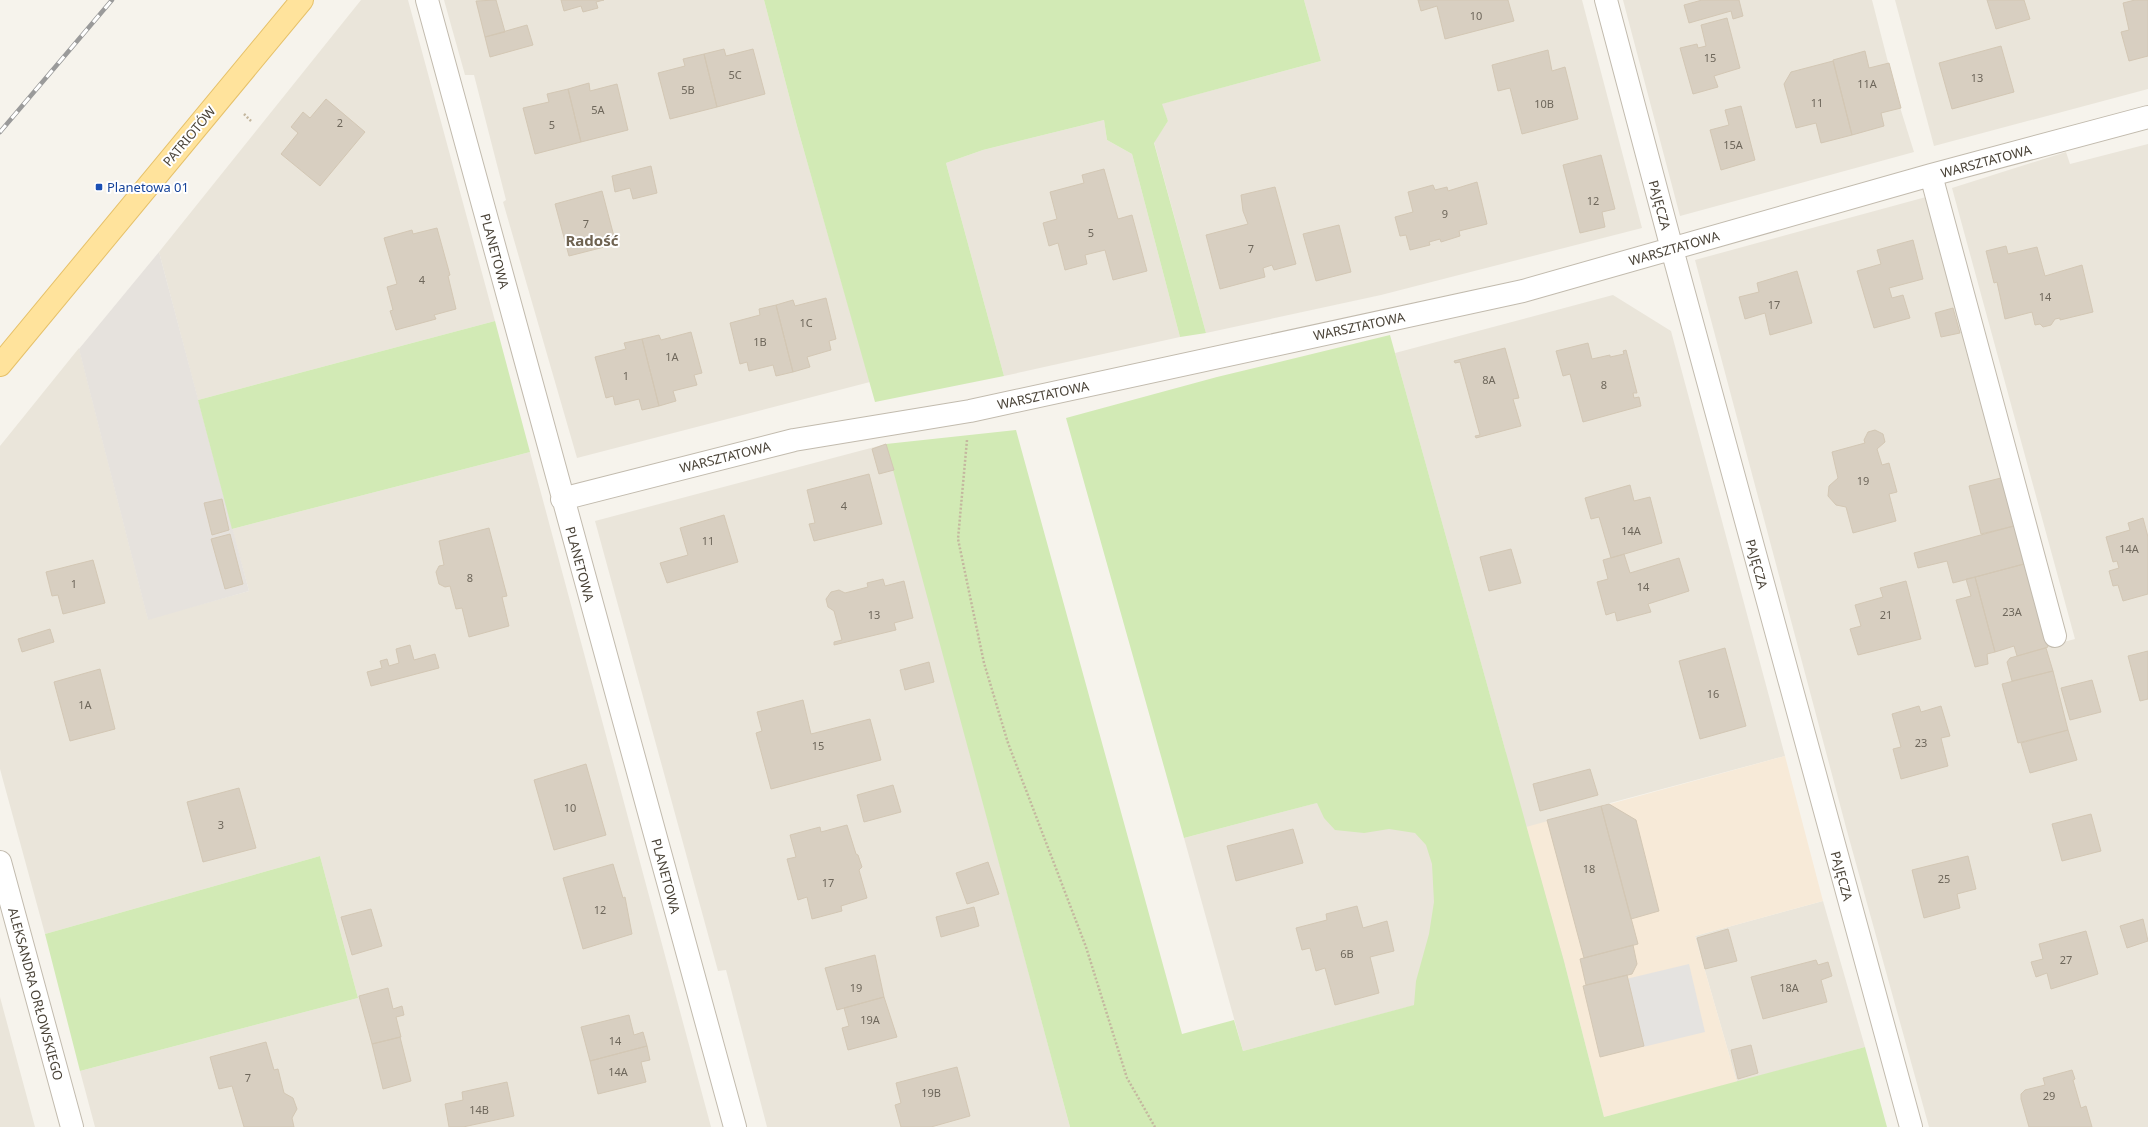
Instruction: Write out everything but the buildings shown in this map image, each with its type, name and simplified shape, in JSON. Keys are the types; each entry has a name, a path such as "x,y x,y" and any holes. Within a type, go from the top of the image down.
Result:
{"main road":[{"name":"PATRIOTÓW","path":"0,365 302,0"}],"street":[{"name":"PLANETOWA","path":"427,0 562,499 735,1127"},
{"name":"PAJĘCZA","path":"1606,0 1672,249 1911,1127"},
{"name":"WARSZTATOWA","path":"562,499 794,440 970,411 1523,291 1931,175 2148,116"},
{"path":"1931,175 2055,636"},
{"name":"ALEKSANDRA ORŁOWSKIEGO","path":"0,862 72,1127"}],"path":[{"path":"970,411 958,539 984,663 1008,744 1086,947 1128,1078 1155,1127"}],"shaded area":[{"path":"361,0 408,0 495,321 198,400 159,252"},
{"path":"444,0 764,0 797,126 870,382 577,458 503,202 506,200 474,75 465,75"},
{"path":"1304,0 1582,0 1642,228 1381,295 1206,333 1154,142 1168,121 1161,104 1321,61"},
{"path":"1623,0 1872,0 1898,101 1914,152 1680,216"},
{"path":"1895,0 2148,0 2148,89 1934,146"},
{"path":"1104,120 1107,140 1132,154 1180,337 1004,376 946,163 983,150"},
{"path":"2148,144 2148,1127 1929,1127 1847,831 1695,260 1926,197 2048,646 2075,639 1952,188 2066,152 2070,164"},
{"path":"159,252 249,591 148,620 79,349"},
{"path":"1613,295 1671,331 1785,756 1547,820 1565,965 1243,1051 1184,838 1506,753 1395,353"},
{"path":"79,348 148,619 249,591 232,529 530,452 711,1127 95,1127 80,1071 358,998 320,856 45,934 0,769 0,446"},
{"path":"886,444 1070,1127 767,1127 726,970 718,971 595,521"},
{"path":"1785,756 1823,901 1695,936 1737,1082 1604,1117 1565,965 1526,827"},
{"path":"1823,901 1865,1047 1737,1082 1695,936"},
{"path":"1689,964 1705,1032 1643,1047 1626,979"},
{"path":"0,997 35,1127 0,1127"}],"green space":[{"path":"764,0 1304,0 1321,61 1162,104 1168,121 1154,143 1206,333 1180,337 1132,154 1107,140 1104,120 983,150 946,163 1004,376 875,402 797,126"},
{"path":"495,321 530,452 232,529 198,400"},
{"path":"1390,335 1565,965 1604,1117 1865,1047 1887,1127 1070,1127 886,444 1016,430 1182,1034 1234,1020 1243,1051 1414,1005 1416,981 1429,934 1434,902 1432,864 1426,845 1415,833 1389,829 1364,833 1335,830 1324,818 1317,803 1184,838 1066,418 1217,377"},
{"path":"320,856 358,998 80,1071 45,934"}],"railway":[{"path":"0,132 112,0"}],"place":[{"name":"Planetowa 01","path":"99,187"}],"district":[{"name":"Radość","path":"592,241"}]}
